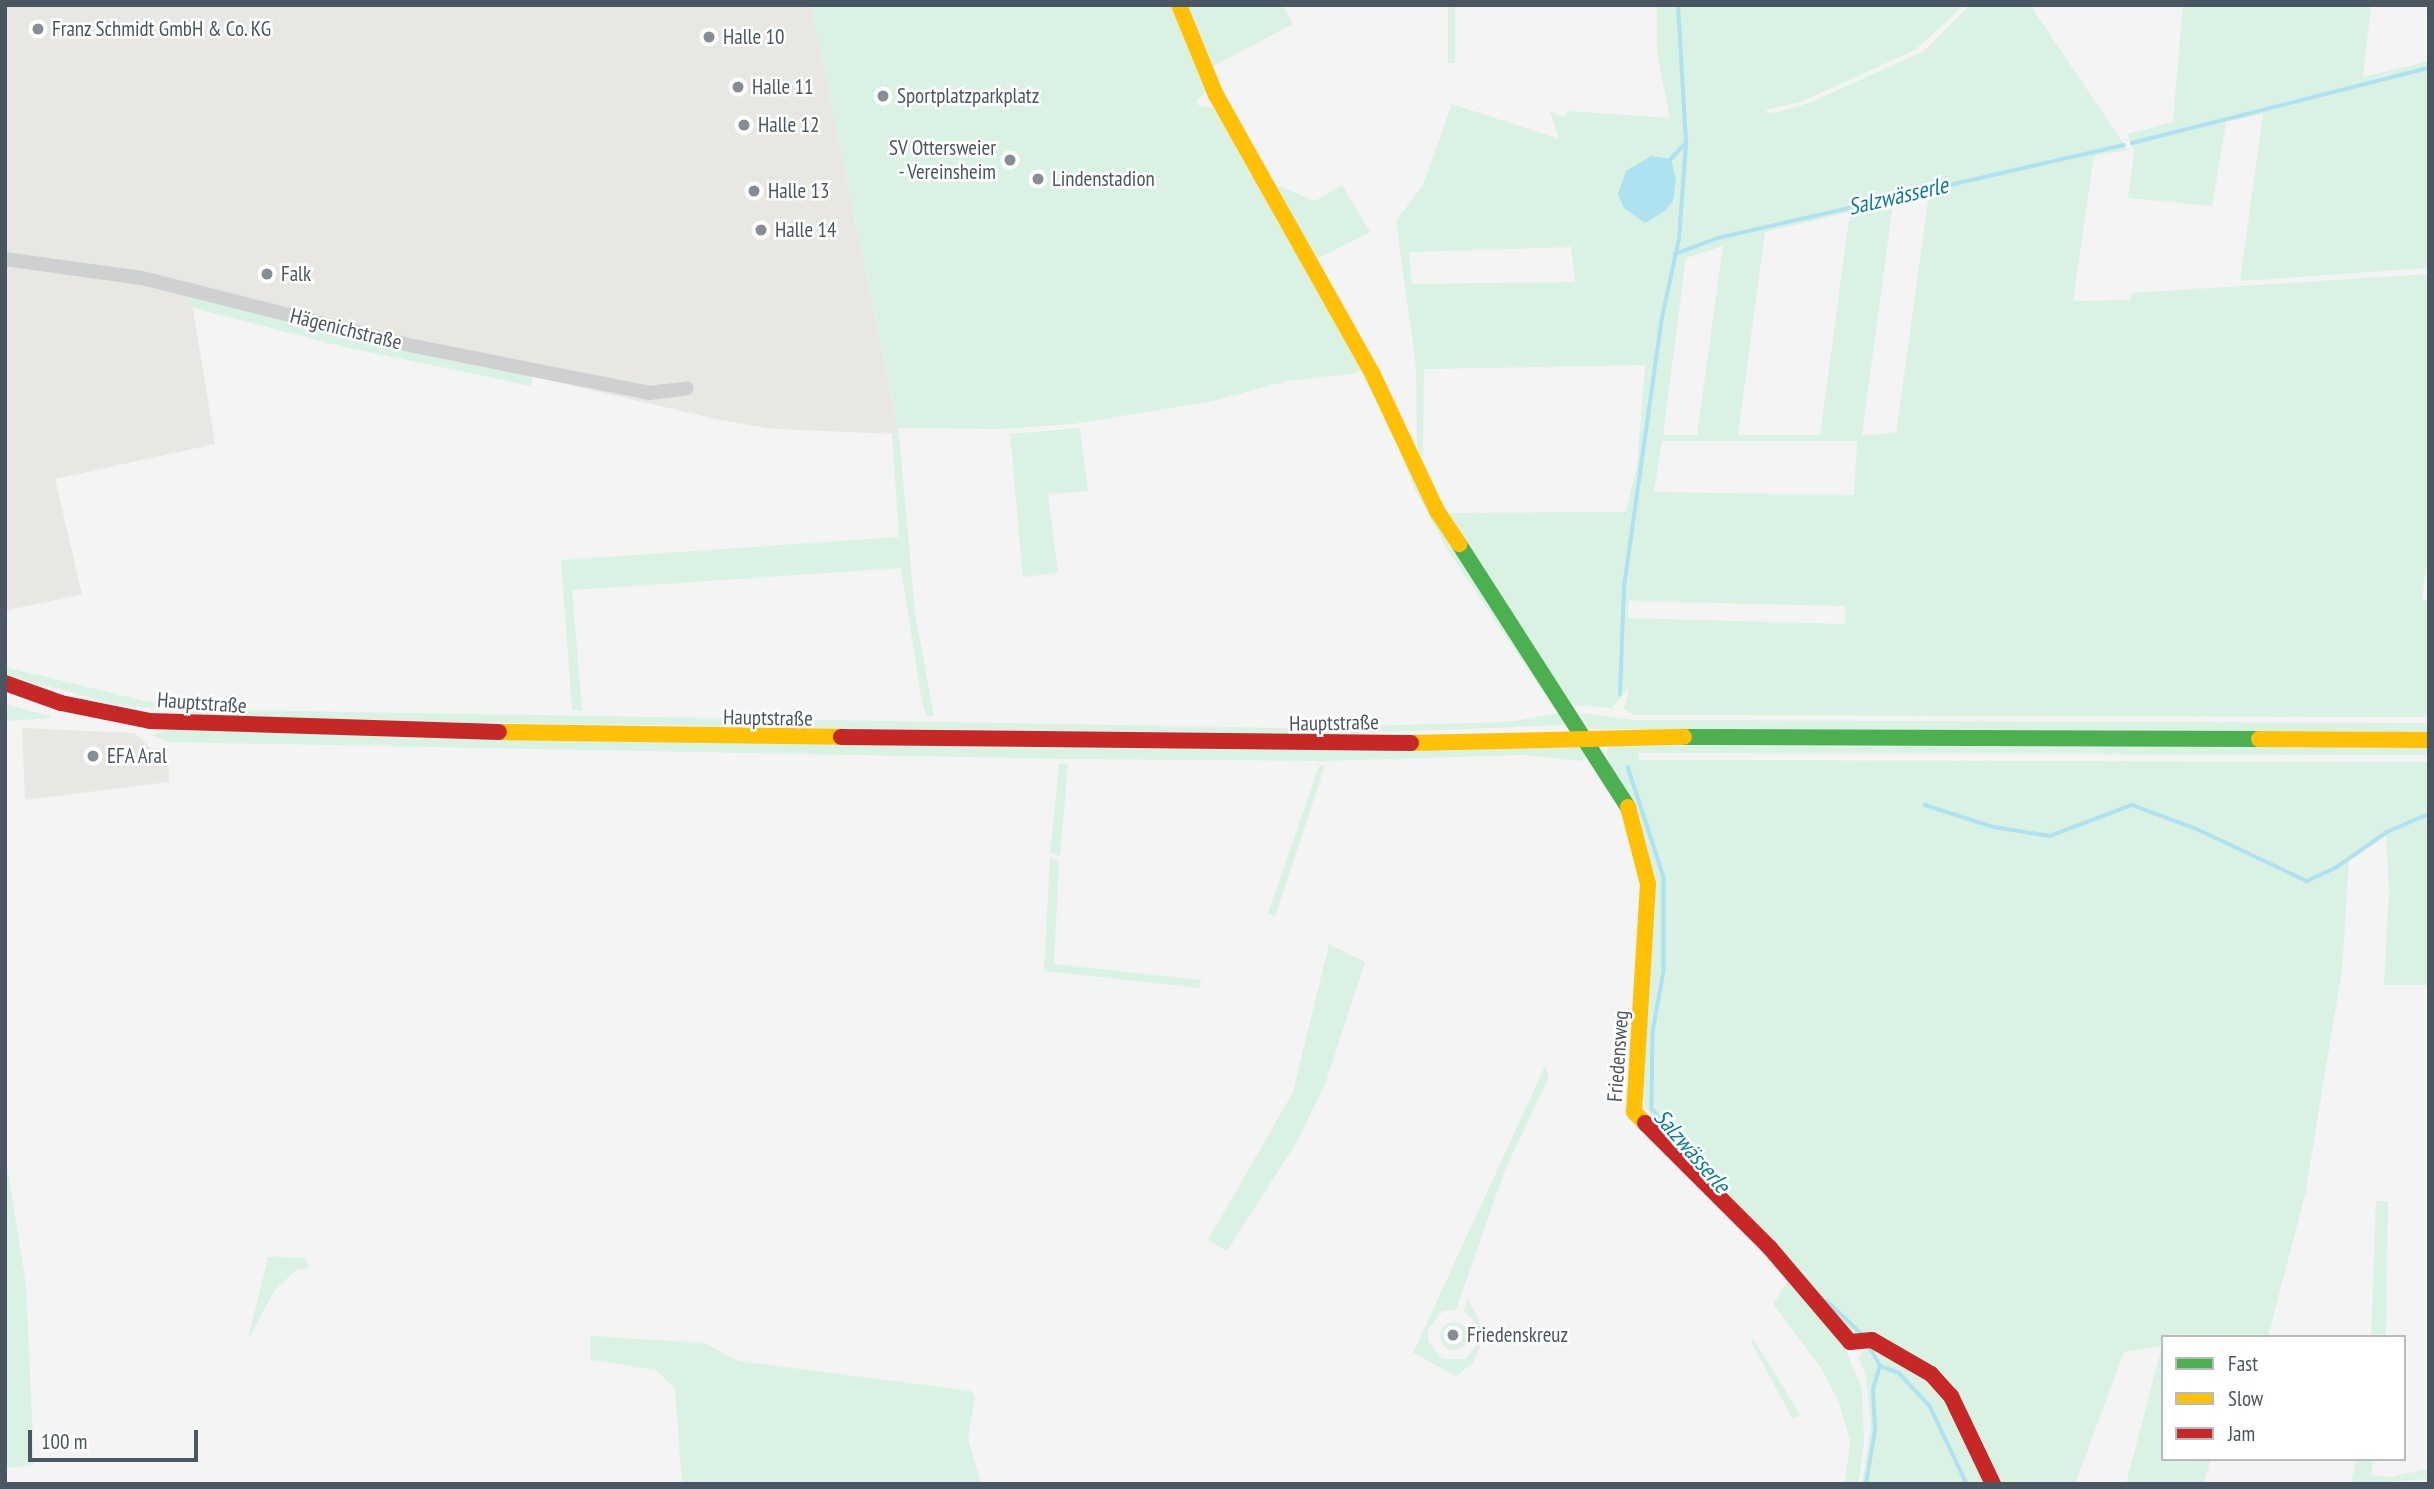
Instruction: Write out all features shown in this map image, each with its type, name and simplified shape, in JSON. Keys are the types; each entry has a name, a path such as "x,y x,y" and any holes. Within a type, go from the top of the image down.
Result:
{"street":[{"name":"Friedensweg","path":"1179,5 1216,95 1373,375 1437,511 1623,796 1637,830 1648,884 1634,1112 1770,1248 1850,1342 1872,1339 1931,1374 1951,1396 1993,1484"},
{"name":"Hägenichstraße","path":"5,259 142,278 380,338 649,393 687,388"},
{"name":"Hauptstraße","path":"5,683 61,703 140,719 278,729 1316,746 1586,737 2429,740"}],"shaded area":[{"path":"5,5 811,5 899,434 774,429 720,420 191,297 215,444 55,479 82,594 5,611"},
{"path":"22,728 134,733 151,748 168,749 169,782 25,800"}],"green space":[{"name":"Lindenstadion","path":"811,5 1170,5 1206,92 1197,100 1199,106 1213,107 1361,369 1358,373 1287,381 1213,401 1073,424 1000,429 898,428"},
{"path":"1182,5 1283,5 1293,24 1208,69"},
{"path":"1448,5 1455,5 1455,63 1448,63"},
{"path":"1657,5 1964,5 1915,50 1801,102 1765,110 1771,114 1809,103 1924,51 1970,5 2030,5 2128,150 2094,156 2073,301 2130,300 2132,293 2429,274 2429,551 2422,599 2429,601 2429,717 1634,715 1624,709 1629,688 1611,708 1572,705 1443,513 1626,512 1637,465 1645,365 1424,369 1423,461 1417,450 1416,366 1396,221 1423,185 1452,104 1559,139 1550,111 1564,117 1568,111 1670,118 1657,52","holes":["1929,194 1896,433 1862,435 1893,203","1850,212 1820,435 1738,435 1765,232","1723,246 1697,435 1663,435 1686,258","1571,247 1575,282 1412,284 1409,252","1662,441 1857,441 1854,495 1654,492","1629,601 1845,606 1845,624 1627,618"]},
{"path":"2183,5 2371,5 2363,77 2429,61 2429,268 2240,281 2263,114 2226,122 2212,206 2128,198 2134,151 2127,134 2173,122"},
{"path":"1269,182 1315,201 1342,185 1370,232 1315,260"},
{"path":"191,296 533,373 531,386 340,346 190,307"},
{"path":"1080,428 1088,491 1048,494 1058,573 1023,577 1010,434"},
{"path":"892,434 899,434 915,613 934,716 926,716 921,696 901,568 572,590 582,711 572,710 561,560 899,537"},
{"path":"1398,444 1559,706 1554,708 1447,549 1414,488"},
{"path":"5,667 149,702 240,710 1288,728 1508,722 1560,713 1567,725 1313,735 241,719 114,704 5,675"},
{"path":"5,704 50,716 51,718 5,721"},
{"path":"1580,713 1635,720 2429,723 2429,732 1591,729"},
{"path":"169,730 1581,746 1588,755 1580,761 1524,755 1322,761 1068,759 169,742 151,735"},
{"path":"1609,746 2429,747 2429,755 1638,753 1639,760 2429,762 2429,985 2384,985 2389,890 2386,836 2349,861 2342,970 2305,1195 2269,1335 2161,1335 2161,1346 2124,1352 2075,1484 1997,1484 1950,1388 1853,1334 1655,1124 1641,1096 1652,881 1606,753"},
{"path":"1059,764 1068,764 1060,856 1050,853"},
{"path":"1325,765 1275,917 1268,913 1319,766"},
{"path":"1050,858 1059,861 1054,964 1201,980 1200,988 1044,971"},
{"path":"1329,944 1365,962 1326,1082 1296,1143 1227,1251 1208,1240 1293,1092"},
{"path":"1545,1066 1549,1077 1505,1170 1456,1310 1443,1311 1428,1329 1428,1341 1442,1359 1466,1359 1478,1343 1479,1333 1476,1323 1464,1311 1468,1299 1479,1320 1482,1342 1473,1363 1456,1376 1413,1353"},
{"path":"5,1153 26,1284 34,1465 5,1468"},
{"path":"2376,1201 2388,1201 2386,1335 2371,1335"},
{"path":"268,1257 305,1258 309,1268 296,1270 274,1291 248,1340"},
{"path":"1790,1277 1842,1341 1862,1389 1864,1443 1858,1484 1845,1484 1850,1441 1839,1402 1821,1368 1773,1304"},
{"path":"1454,1322 1464,1326 1468,1336 1464,1346 1454,1350 1444,1346 1440,1336 1444,1326"},
{"path":"590,1336 704,1343 738,1361 971,1391 975,1396 968,1439 981,1484 682,1484 675,1389 656,1370 591,1360"},
{"path":"1753,1338 1801,1416 1792,1418 1751,1342"},
{"path":"1866,1347 1928,1377 1947,1398 1989,1484 1862,1484 1871,1425 1866,1377 1859,1357"},
{"path":"2161,1350 2161,1461 2210,1461 2203,1484 2126,1484"},
{"path":"2356,1461 2373,1461 2371,1475 2391,1477 2429,1470 2429,1479 2351,1484"}],"water":[{"path":"1651,156 1671,159 1676,180 1673,201 1665,211 1645,223 1624,208 1618,194 1626,171"}],"waterway":[{"name":"Salzwässerle","path":"1620,695 1624,587 1662,318 1679,239 1686,143 1678,5"},
{"name":"Salzwässerle","path":"2132,143 2429,68"},
{"name":"Salzwässerle","path":"1671,159 1686,143"},
{"name":"Salzwässerle","path":"1675,254 1718,238 2123,145"},
{"name":"Salzwässerle","path":"1628,767 1664,877 1664,971 1653,1033 1652,1109 1710,1175"},
{"path":"1925,805 1994,827 2050,836 2132,805 2197,829 2307,881 2337,867 2387,832 2429,814"},
{"name":"Salzwässerle","path":"1827,1301 1862,1334"},
{"name":"Salzwässerle","path":"1866,1484 1875,1430 1873,1389 1880,1366 1869,1347"},
{"path":"1880,1366 1899,1373 1930,1406 1967,1484"}],"traffic: fast":[{"path":"1459,544 1628,807"},
{"path":"1684,737 2259,739"}],"traffic: slow":[{"path":"1179,5 1216,95 1373,375 1437,511 1459,544"},
{"path":"499,732 841,737"},
{"path":"1411,743 1684,737"},
{"path":"2259,739 2429,740"},
{"path":"1628,807 1648,884 1634,1112 1645,1123"}],"traffic: jam":[{"path":"5,683 61,703 150,721 499,732"},
{"path":"841,737 1411,743"},
{"path":"1645,1123 1770,1248 1850,1342 1872,1340 1931,1374 1951,1396 1993,1484"}],"place":[{"name":"Franz Schmidt GmbH & Co. KG","path":"38,29"},
{"name":"Halle 10","path":"709,37"},
{"name":"Halle 11","path":"738,87"},
{"name":"Sportplatzparkplatz","path":"883,96"},
{"name":"Halle 12","path":"744,125"},
{"name":"SV Ottersweier - Vereinsheim","path":"1010,160"},
{"name":"Lindenstadion","path":"1038,179"},
{"name":"Halle 13","path":"754,191"},
{"name":"Halle 14","path":"761,230"},
{"name":"Falk","path":"267,274"},
{"name":"EFA Aral","path":"93,756"},
{"name":"Friedenskreuz","path":"1453,1335"}]}
